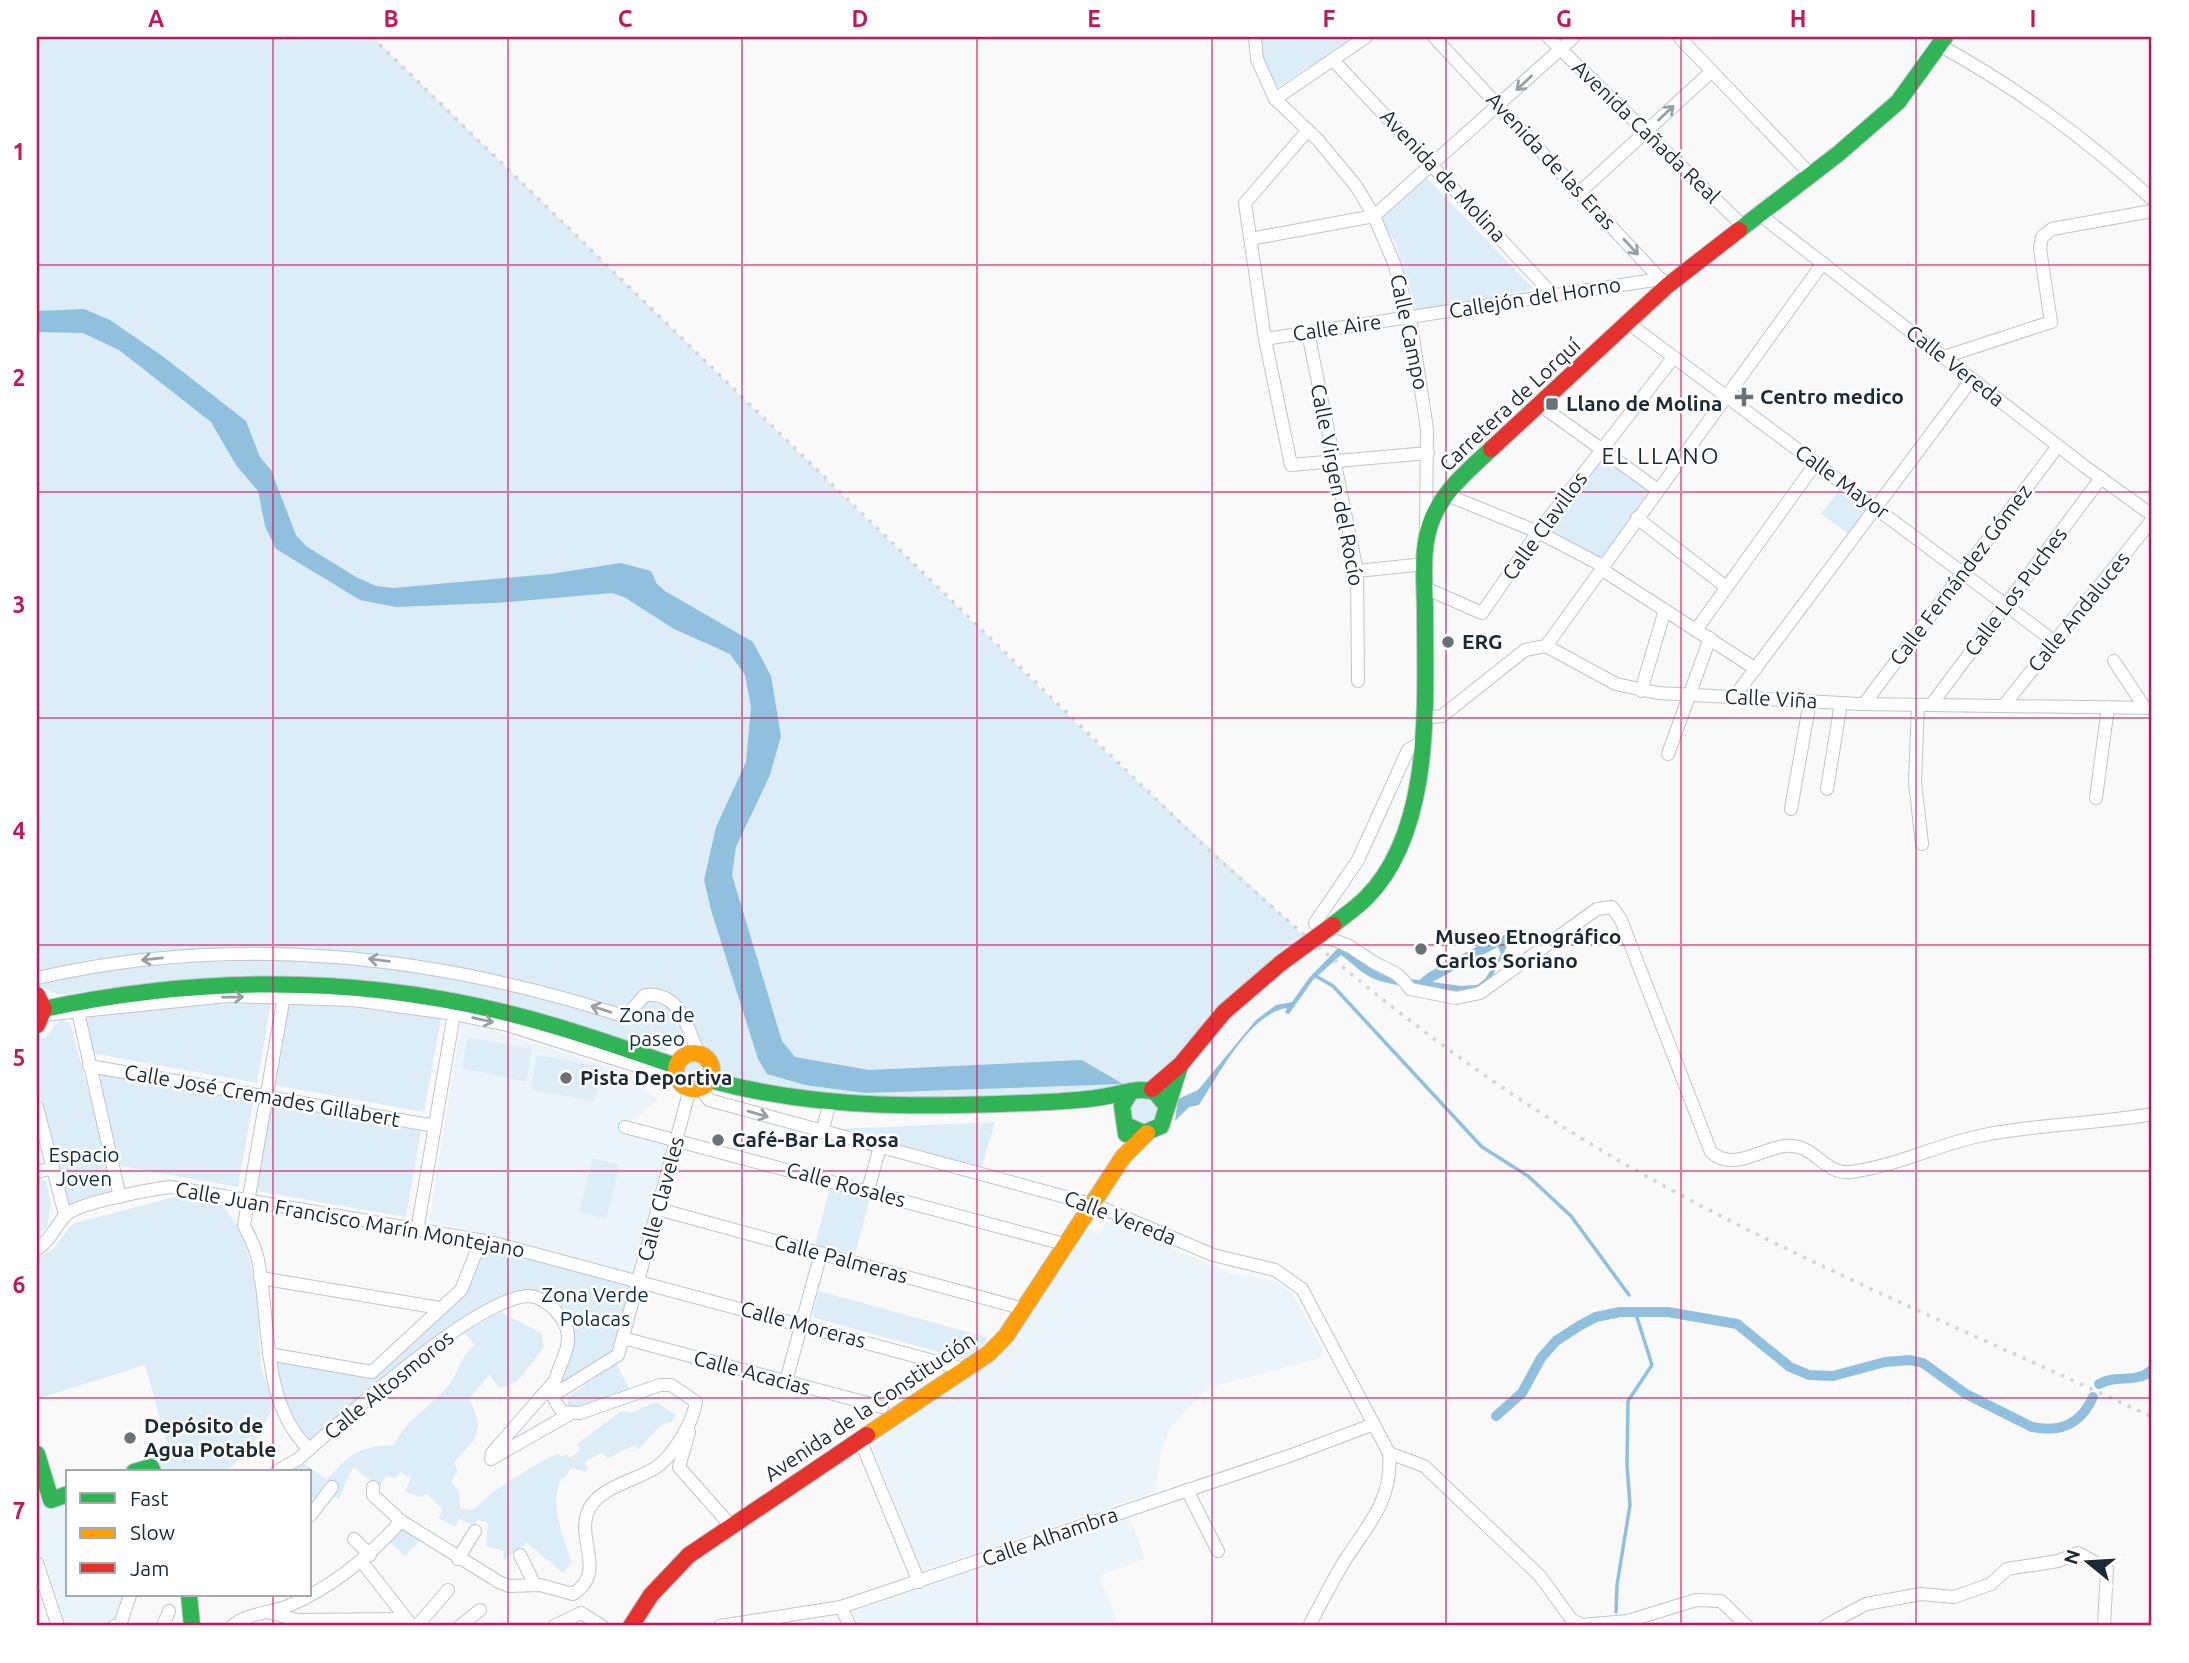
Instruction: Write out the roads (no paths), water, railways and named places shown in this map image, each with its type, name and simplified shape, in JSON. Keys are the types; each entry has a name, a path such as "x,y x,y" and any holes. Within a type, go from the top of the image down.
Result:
{"main road":[{"name":"Carretera de Lorquí","path":"1181,1064 1224,1012 1281,962 1333,925 1367,894 1401,842 1413,808 1422,742 1425,546 1433,518 1447,495 1461,477 1628,323 1664,283 1744,227 1898,102 1942,41"},
{"path":"40,1011 104,996 206,986 272,984 362,989 507,1013 691,1080 782,1099 829,1105 897,1108 1086,1099 1152,1089 1181,1064"},
{"path":"699,1054 710,1064 691,1080 684,1056 699,1054"},
{"path":"1123,1157 1147,1133 1161,1126 1181,1064"},
{"path":"1152,1089 1166,1105"},
{"path":"1123,1157 1122,1103 1131,1091"},
{"path":"1086,1099 1112,1107 1132,1130 1147,1133"},
{"name":"Avenida de la Constitución","path":"631,1626 666,1578 689,1555 967,1370 1006,1336 1095,1205 1123,1157"},
{"path":"37,1454 44,1501 66,1495"},
{"path":"189,1596 192,1626"}],"street":[{"name":"Calle Campo","path":"1255,37 1257,59 1275,99 1308,130 1356,186 1374,216 1394,263 1410,318 1427,429 1425,546"},
{"path":"1275,99 1366,37"},
{"name":"Avenida de las Eras","path":"1434,37 1664,283"},
{"name":"Avenida Cañada Real","path":"1548,37 1744,227"},
{"path":"1250,239 1374,216 1574,37"},
{"path":"1679,37 1811,175"},
{"path":"1942,41 2047,110 2152,199"},
{"name":"Avenida de Molina","path":"1334,60 1552,294"},
{"path":"1580,192 1712,71"},
{"path":"1308,130 1245,203 1265,339 1291,465 1428,453"},
{"path":"1944,357 2051,322 2040,249 2042,237 2052,229 2152,211"},
{"name":"Calle Vereda","path":"1759,214 2058,446 2152,514"},
{"path":"1423,718 1442,716 1525,650 1546,646 1823,263"},
{"name":"Callejón del Horno","path":"1410,318 1552,294 1664,283"},
{"name":"Calle Aire","path":"1265,339 1410,318"},
{"name":"Calle Mayor","path":"1628,323 2055,642"},
{"name":"Calle Virgen del Rocío","path":"1308,333 1357,570 1358,681"},
{"name":"Calle Clavillos","path":"1425,588 1482,613 1538,532 1673,358"},
{"path":"1734,697 1972,379"},
{"path":"1540,405 1658,490"},
{"name":"Calle Fernández Gómez","path":"1864,704 2058,446"},
{"path":"1696,630 1816,463"},
{"name":"Calle Los Puches","path":"1924,705 2006,605 2101,478"},
{"path":"1447,495 1538,532 1602,567 1755,669"},
{"path":"1637,518 1727,587"},
{"name":"Calle Andaluces","path":"2005,704 2152,520"},
{"path":"1357,570 1425,564"},
{"path":"1641,691 1665,610"},
{"path":"1668,754 1710,639"},
{"name":"Calle Viña","path":"1546,646 1602,678 1641,691 1864,704 2149,708"},
{"path":"2114,661 2149,708"},
{"path":"1791,809 1811,701"},
{"path":"1826,789 1841,703"},
{"path":"1922,844 1915,782 1924,705"},
{"path":"2096,798 2108,707"},
{"path":"1422,742 1408,750 1357,860 1315,923 1325,938 1350,944 1371,961 1399,972 1410,989 1456,998 1480,993 1597,909 1612,907 1621,920 1711,1152 1720,1160 1732,1162 1785,1146 1800,1145 1831,1170 1848,1172 1897,1163 1983,1135 2152,1114"},
{"path":"37,978 115,963 190,956 347,956 475,975 620,1015 627,1015 645,995 652,994 677,1005 682,1011 699,1054"},
{"path":"285,996 244,1225 258,1258 269,1354 286,1417 292,1430 309,1449"},
{"name":"Calle Vereda","path":"40,1011 78,1013 200,998 285,996 363,1001 454,1014 549,1037 691,1080 709,1100 1095,1205 1213,1255 1275,1270 1302,1289 1389,1453 1391,1471 1385,1499 1372,1525 1345,1560 1309,1626"},
{"path":"78,1013 120,1197"},
{"path":"417,1231 454,1014"},
{"name":"Calle José Cremades Gillabert","path":"89,1066 435,1126"},
{"name":"Calle Claveles","path":"552,1390 618,1355 691,1080"},
{"path":"822,1132 829,1105"},
{"path":"37,1107 65,1215 55,1233 37,1249"},
{"name":"Calle Rosales","path":"625,1127 1068,1245"},
{"path":"868,1190 880,1147"},
{"path":"37,1172 52,1168"},
{"name":"Calle Juan Francisco Marín Montejano","path":"65,1215 78,1208 120,1197 171,1188 481,1240 639,1280"},
{"name":"Calle Palmeras","path":"658,1209 1024,1309"},
{"path":"269,1354 372,1373 461,1290 481,1240"},
{"path":"786,1381 821,1253"},
{"path":"260,1278 440,1308"},
{"name":"Calle Moreras","path":"639,1280 967,1370"},
{"name":"Calle Altosmoros","path":"279,1470 309,1449 447,1335 518,1298 539,1298 552,1307 567,1328 566,1356 552,1390"},
{"name":"Calle Acacias","path":"623,1338 882,1407"},
{"path":"570,1414 557,1406 552,1390 492,1453 491,1460 570,1414 660,1385 671,1385 696,1402 679,1467 732,1526"},
{"path":"373,1487 373,1495 401,1521 499,1583 535,1585 573,1594 589,1574 592,1560 586,1525 590,1507 607,1493 643,1475 667,1458 694,1414"},
{"name":"Calle Alhambra","path":"720,1626 748,1624 841,1607 1374,1424"},
{"path":"861,1443 919,1582"},
{"path":"1389,1453 1424,1466 1540,1576 1572,1619 1581,1625 1628,1621 1696,1600 1721,1601 1747,1626"},
{"path":"312,1514 332,1487"},
{"path":"1187,1490 1219,1551"},
{"path":"312,1593 366,1558 401,1521"},
{"path":"458,1559 475,1531"},
{"path":"354,1539 412,1624"},
{"path":"1825,1626 1866,1604 1921,1594 1954,1597 1992,1584 2007,1569 2058,1561 2078,1553 2107,1569 2104,1626"},
{"path":"520,1555 535,1585"},
{"path":"37,1563 39,1578 58,1626"},
{"path":"267,1611 298,1620 412,1624 448,1590"},
{"path":"118,1626 131,1596"},
{"path":"232,1626 255,1614 286,1608 307,1596"},
{"path":"841,1607 850,1626"},
{"path":"460,1626 480,1610"},
{"path":"163,1626 169,1611"},
{"path":"554,1626 581,1613 602,1626"}],"water":[{"path":"84,309 110,320 165,358 246,421 260,457 271,470 296,535 306,546 356,577 376,586 393,588 550,574 621,563 651,571 657,584 665,591 753,642 771,676 781,736 770,775 736,847 732,875 782,1041 795,1057 869,1070 1082,1060 1123,1084 865,1093 805,1085 767,1074 758,1059 704,880 716,827 746,762 751,707 745,675 730,654 674,629 624,597 612,593 495,603 396,607 360,600 276,549 265,526 258,491 236,465 211,422 119,350 83,333 37,332 37,311"},
{"path":"1507,932 1511,938 1490,981 1469,990 1436,990 1377,980 1341,955 1313,980 1289,1014 1285,1013 1287,1008 1273,1012 1248,1033 1225,1063 1199,1105 1189,1107 1175,1121 1178,1099 1198,1090 1256,1020 1276,1005 1292,1002 1309,978 1339,947 1383,975 1461,986 1477,985 1485,979 1501,954 1496,942"}],"waterway":[{"path":"1421,985 1496,942"},
{"path":"1314,975 1333,986 1482,1147 1528,1176 1571,1216 1629,1295"},
{"path":"1496,1416 1522,1393 1541,1358 1556,1341 1596,1317 1620,1312 1668,1312 1737,1324 1790,1367 1809,1375 1833,1376 1885,1362 1910,1360 1923,1363 1966,1394 2032,1427 2042,1429 2061,1427 2076,1420 2093,1397"},
{"path":"1616,1612 1617,1585 1630,1505 1627,1465 1628,1401 1652,1365 1636,1314"},
{"path":"2099,1384 2140,1377 2152,1370"}],"railway":[{"path":"372,37 1196,838 1281,915 1414,1024 1555,1122 1699,1205 1849,1278 2152,1417"}],"place":[{"name":"Centro medico","path":"1744,397"},
{"name":"Llano de Molina","path":"1552,404"},
{"name":"ERG","path":"1448,642"},
{"name":"Museo Etnográfico Carlos Soriano","path":"1421,949"},
{"name":"Pista Deportiva","path":"566,1078"},
{"name":"Café-Bar La Rosa","path":"718,1140"},
{"name":"Depósito de Agua Potable","path":"130,1438"}],"district":[{"name":"EL LLANO","path":"1661,456"}],"park label":[{"name":"Zona de paseo","path":"657,1027"},
{"name":"Espacio Joven","path":"84,1167"},
{"name":"Zona Verde Polacas","path":"595,1307"}]}
